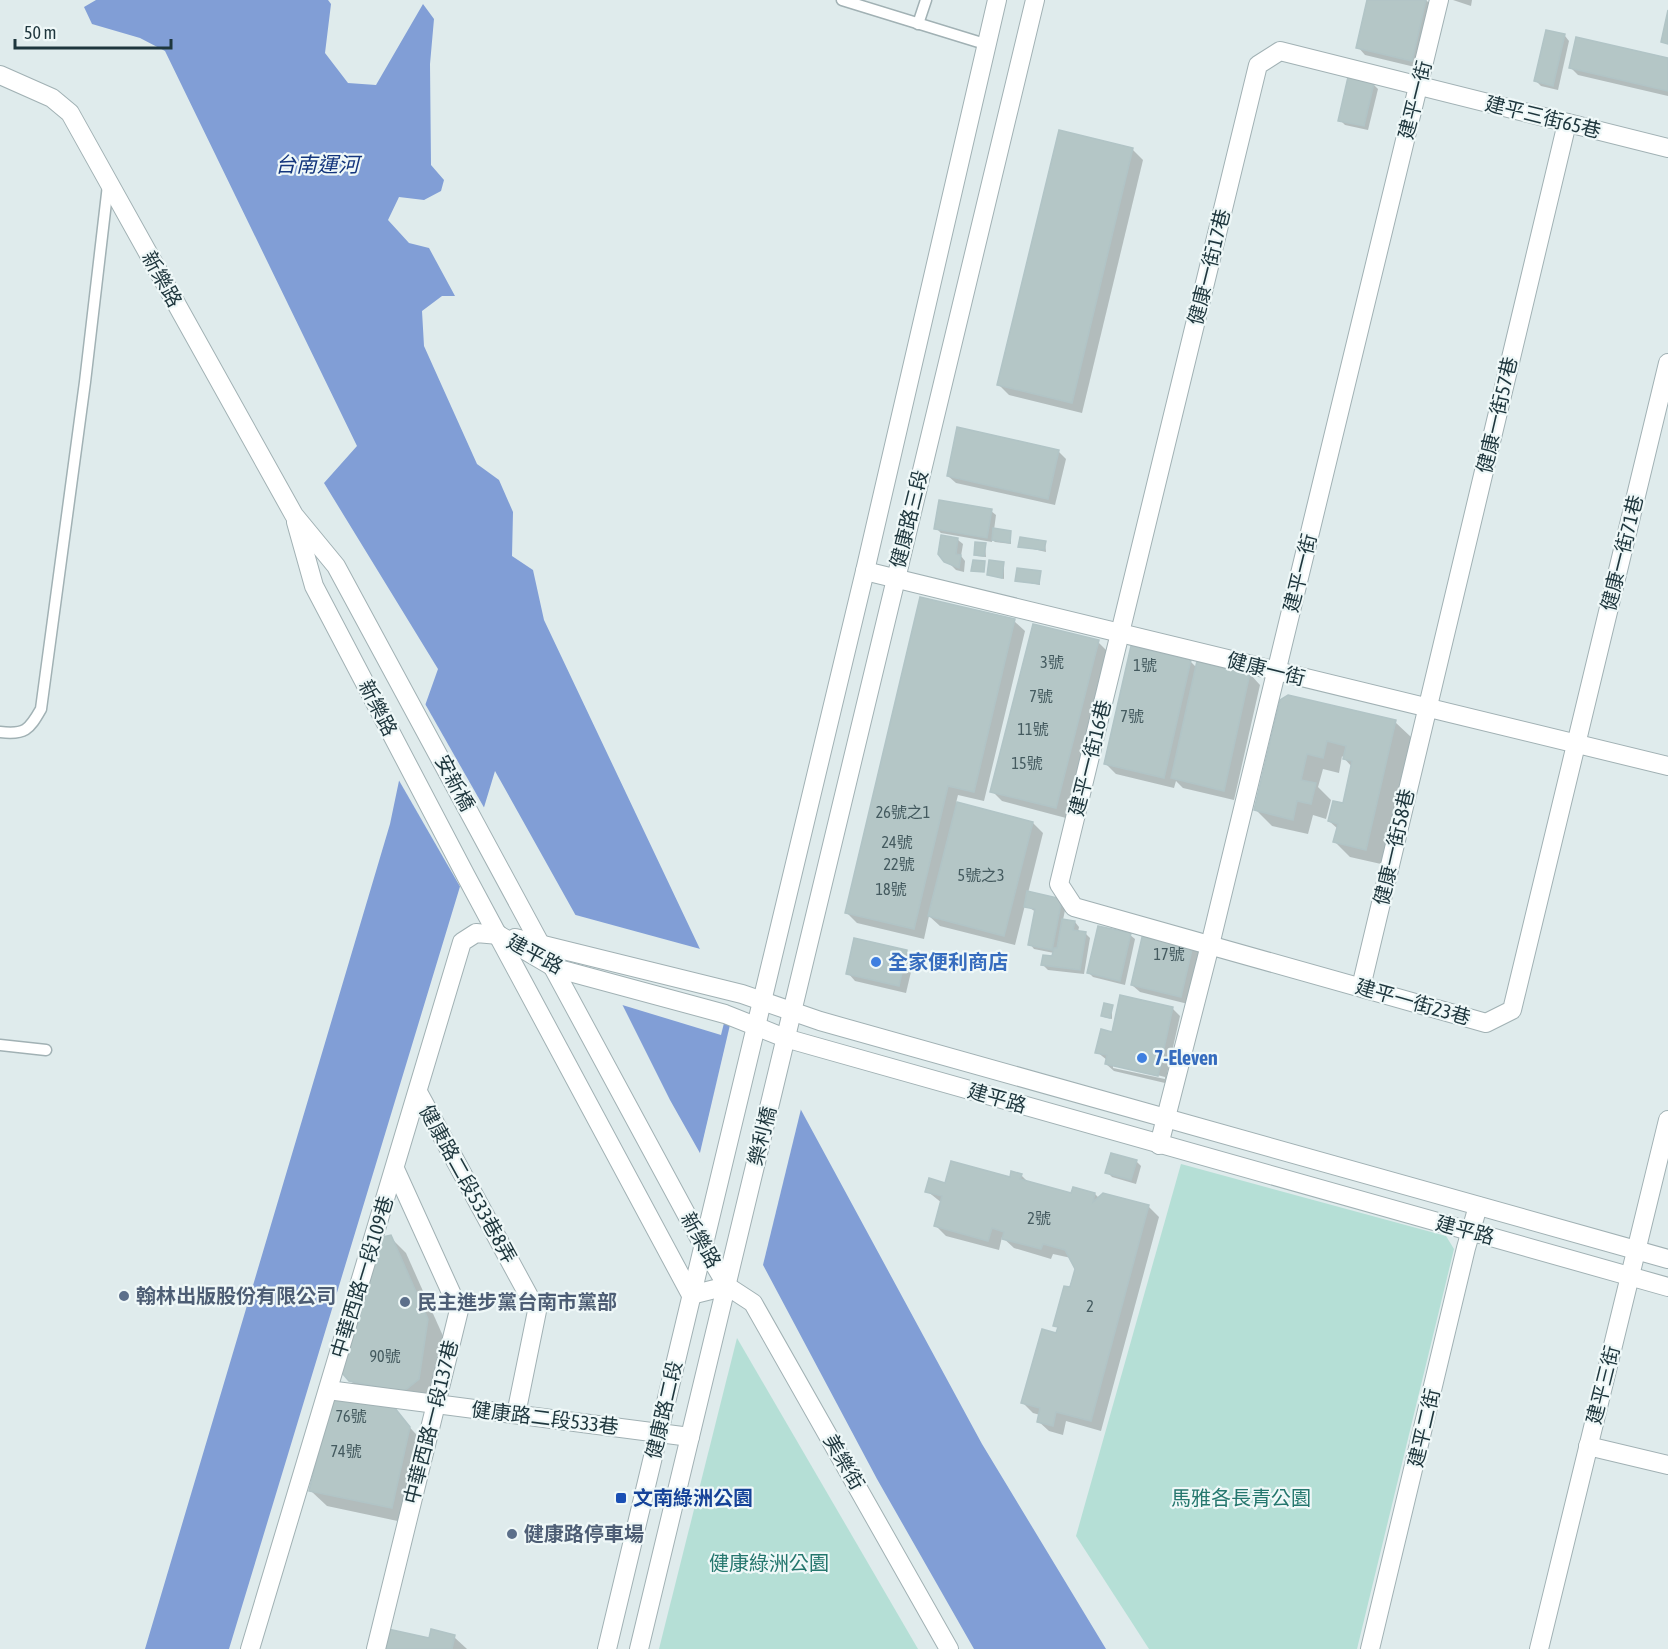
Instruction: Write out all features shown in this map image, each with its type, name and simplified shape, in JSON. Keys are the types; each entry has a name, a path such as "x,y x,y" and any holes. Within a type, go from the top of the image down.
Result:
{"street":[{"name":"健康路三段","path":"756,1025 865,571 997,0"},
{"name":"健康路三段","path":"785,1038 1035,0"},
{"name":"建平一街","path":"1159,1145 1210,945 1439,0"},
{"name":"健康一街17巷","path":"1120,633 1258,64 1280,51 1418,86"},
{"name":"新樂路","path":"0,75 52,98 70,113 294,515 336,566 421,720"},
{"name":"建平三街65巷","path":"1418,86 1668,148"},
{"name":"健康一街57巷","path":"1426,707 1567,123"},
{"name":"健康一街71巷","path":"1576,743 1668,363"},
{"name":"新樂路","path":"294,515 314,586 409,768"},
{"name":"健康一街","path":"865,571 1668,766"},
{"name":"建平一街16巷","path":"1059,884 1120,633"},
{"name":"健康一街58巷","path":"1361,987 1426,707"},
{"name":"安新橋","path":"421,720 489,846"},
{"name":"建平一街23巷","path":"1059,884 1074,907 1486,1023 1512,1010 1576,743"},
{"name":"安新橋","path":"409,768 471,886"},
{"name":"新樂路","path":"471,886 691,1295 727,1286 489,846"},
{"name":"中華西路一段109巷","path":"250,1649 462,942 476,933 499,935"},
{"name":"建平路","path":"499,935 585,953 730,991 791,1013 1668,1259"},
{"name":"建平路","path":"499,935 555,968 725,1014 785,1038 1668,1287"},
{"name":"樂利橋","path":"712,1207 756,1025"},
{"name":"樂利橋","path":"738,1233 785,1038"},
{"name":"健康路二段533巷8弄","path":"418,1092 537,1311 516,1414"},
{"name":"建平三街","path":"1539,1649 1668,1120"},
{"name":"中華西路一段137巷","path":"376,1649 459,1310 394,1169"},
{"name":"建平二街","path":"1370,1649 1478,1206"},
{"name":"健康路二段","path":"607,1649 712,1207"},
{"name":"健康路二段","path":"639,1649 738,1233"},
{"name":"美樂街","path":"727,1286 753,1303 949,1649"},
{"name":"健康路二段533巷","path":"328,1390 690,1437"},
{"path":"1588,1446 1668,1465"}],"lane":[{"path":"842,0 986,44"},
{"path":"918,24 926,0"},
{"path":"0,732 16,734 30,727 41,709 85,382 108,182"},
{"path":"0,1045 46,1050"}],"green space":[{"name":"馬雅各長青公園","path":"1181,1164 1446,1236 1454,1249 1357,1649 1149,1649 1076,1536"},
{"name":"健康綠洲公園","path":"737,1338 918,1649 659,1649"}],"water":[{"name":"台南運河","path":"96,0 328,0 331,4 325,53 348,83 376,85 423,4 434,19 430,64 431,165 444,180 441,191 424,200 399,197 388,220 409,243 429,248 455,296 442,296 422,311 424,346 477,464 499,480 513,512 512,556 533,570 544,620 735,1023 794,1097 982,1444 1106,1649 974,1649 877,1479 762,1263 670,1100 595,950 495,771 229,1649 145,1649 390,824 400,776 438,669 324,483 357,446 165,51 140,38 92,24 84,7"}],"pier":[{"path":"424,702 486,811 462,890 397,777"},
{"path":"572,914 704,950 729,1003 721,1035 619,1004"},
{"path":"733,1012 802,1105 762,1269 699,1157"}],"building":[{"path":"1367,0 1426,0 1412,61 1356,48"},
{"path":"1668,10 1668,44 1661,42"},
{"path":"1546,30 1565,34 1553,86 1534,81"},
{"path":"1576,37 1668,58 1668,91 1569,68"},
{"path":"1348,77 1374,83 1364,126 1338,121"},
{"path":"1059,130 1133,148 1072,403 997,385"},
{"path":"957,427 1059,450 1048,499 947,476"},
{"path":"939,500 992,509 987,538 934,529"},
{"path":"993,528 1011,531 1010,543 992,540"},
{"path":"941,535 958,538 956,554 961,555 959,568 944,562 938,554"},
{"path":"1020,537 1046,541 1044,550 1018,547"},
{"path":"975,542 986,543 984,556 974,555"},
{"path":"973,560 985,561 984,572 971,571"},
{"path":"989,560 1004,562 1002,578 987,575"},
{"path":"1017,568 1041,571 1039,584 1015,581"},
{"path":"920,597 1015,619 974,792 948,786 914,929 845,913"},
{"path":"1033,624 1099,640 1056,808 990,792"},
{"path":"1131,646 1191,660 1164,778 1104,764"},
{"path":"1197,661 1250,673 1224,791 1171,778"},
{"path":"1288,695 1396,720 1366,850 1333,842 1338,824 1328,821 1333,801 1343,803 1352,761 1343,759 1346,746 1327,741 1323,758 1307,754 1301,780 1316,783 1311,804 1297,801 1293,820 1254,810 1280,700"},
{"path":"957,802 1033,822 1004,936 928,916"},
{"path":"1027,891 1062,899 1052,950 1028,945 1035,909 1024,907"},
{"path":"1062,919 1075,921 1073,930 1086,932 1080,970 1041,965 1043,955 1052,956 1054,948 1057,948"},
{"path":"1098,926 1131,933 1120,981 1087,973"},
{"path":"1143,933 1193,945 1181,997 1131,985"},
{"name":"全家便利商店","path":"854,938 907,950 899,986 846,974"},
{"path":"1120,995 1173,1007 1158,1076 1105,1064 1107,1055 1095,1053 1101,1029 1112,1032"},
{"path":"1104,1003 1113,1005 1110,1018 1101,1016"},
{"path":"1111,1153 1137,1160 1131,1180 1105,1173"},
{"path":"951,1161 1010,1177 1011,1171 1022,1174 1020,1179 1071,1193 1073,1187 1095,1193 1093,1202 1103,1193 1149,1205 1091,1421 1056,1412 1053,1426 1037,1422 1040,1408 1021,1403 1042,1329 1056,1333 1058,1327 1053,1326 1064,1286 1070,1287 1075,1269 1065,1250 1043,1244 1041,1249 1002,1239 1004,1232 992,1228 988,1241 934,1226 942,1196 925,1192 929,1178 945,1183"},
{"path":"391,1235 428,1319 419,1379 403,1392 349,1381 337,1367 374,1239"},
{"path":"345,1396 394,1407 410,1427 392,1508 309,1491 331,1402"},
{"path":"388,1629 429,1638 431,1629 455,1635 452,1649 383,1649"}],"place":[{"name":"全家便利商店","path":"876,962"},
{"name":"7-Eleven","path":"1142,1058"},
{"name":"翰林出版股份有限公司","path":"124,1296"},
{"name":"民主進步黨台南市黨部","path":"405,1302"},
{"name":"文南綠洲公園","path":"621,1498"},
{"name":"健康路停車場","path":"512,1534"}]}
